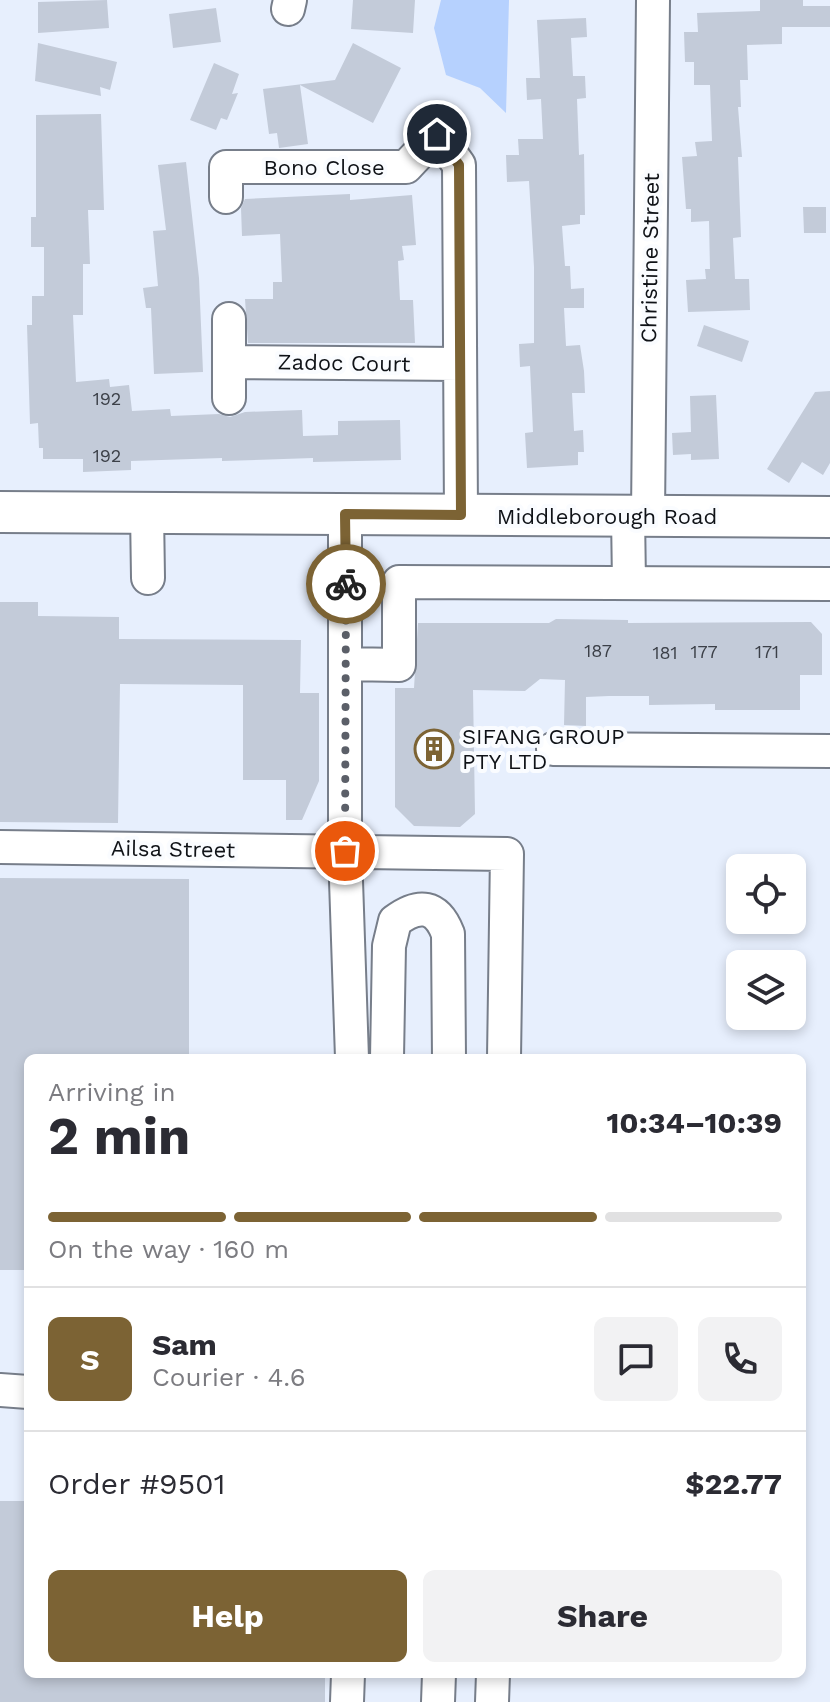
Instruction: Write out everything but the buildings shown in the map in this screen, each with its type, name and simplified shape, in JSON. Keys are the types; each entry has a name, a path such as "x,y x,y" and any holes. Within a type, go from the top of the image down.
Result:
{"main road":[{"name":"Middleborough Road","path":"0,512 830,517"}],"street":[{"name":"Christine Street","path":"629,583 638,515 653,0"},
{"name":"Bono Close","path":"226,197 226,167 406,167 437,134 459,165 459,364"},
{"path":"229,319 229,398"},
{"name":"Zadoc Court","path":"229,362 459,364"},
{"path":"459,364 461,515"},
{"path":"147,512 148,578"},
{"path":"345,514 345,851 352,1054"},
{"path":"346,664 399,665 399,582 830,584"},
{"path":"553,749 830,751"},
{"name":"Ailsa Street","path":"0,847 507,854 504,1054"},
{"path":"387,1054 389,946 395,921 410,910 428,910 442,917 448,934 449,1054"},
{"path":"0,1390 24,1392"},
{"path":"347,1702 348,1678"},
{"path":"438,1702 439,1678"},
{"path":"492,1702 493,1678"}],"shaded area":[{"path":"441,0 509,0 506,113 480,88 446,75 434,28"}],"way so far":[{"path":"345,851 346,584"}],"place":[{"name":"SIFANG GROUP PTY LTD","path":"434,749"}],"route":[{"path":"346,584 345,514 461,515 459,165 437,134"}]}
